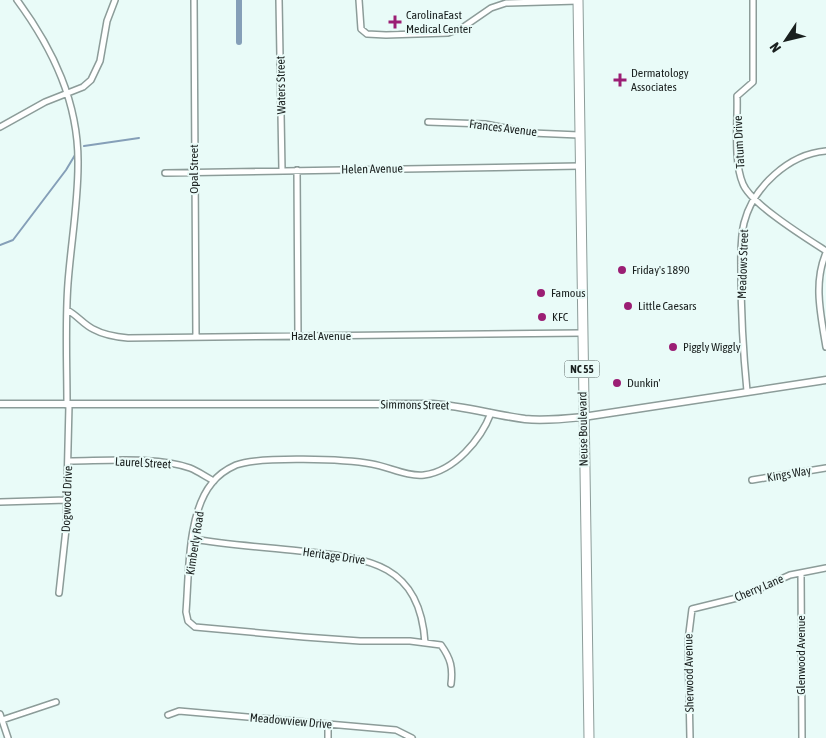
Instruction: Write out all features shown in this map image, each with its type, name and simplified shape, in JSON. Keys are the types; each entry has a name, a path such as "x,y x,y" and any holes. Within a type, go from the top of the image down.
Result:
{"main road":[{"name":"Neuse Boulevard","path":"578,0 589,738"}],"street":[{"path":"17,0 51,52 67,93 78,143 67,310 68,405"},
{"path":"0,127 67,93 83,87 95,74 100,61 107,20 115,0"},
{"name":"Opal Street","path":"194,0 196,337"},
{"name":"Waters Street","path":"279,0 282,170"},
{"path":"359,0 361,29 366,34 386,35 434,34 454,31 491,8 506,3 578,0"},
{"name":"Tatum Drive","path":"753,0 753,82 737,96 742,184 755,200 826,252"},
{"name":"Frances Avenue","path":"428,122 484,124 532,133 579,134"},
{"name":"Meadows Street","path":"747,391 742,349 741,240 744,221 755,200 772,178 784,167 810,154 826,151"},
{"name":"Helen Avenue","path":"165,172 580,166"},
{"path":"298,170 298,337"},
{"path":"826,252 821,264 818,289 826,347"},
{"name":"Hazel Avenue","path":"67,310 74,313 92,329 112,336 128,338 582,332"},
{"name":"Simmons Street","path":"0,404 419,404 462,407 538,420 583,417 826,380"},
{"name":"Dogwood Drive","path":"59,593 69,461 68,405"},
{"name":"Kimberly Road","path":"425,643 350,641 195,627 188,621 186,612 193,539 200,507 214,481 223,472 236,465 252,461 352,462 424,475 439,471 476,442 484,430 491,413"},
{"name":"Laurel Street","path":"69,461 148,461 177,465 190,468 214,481"},
{"name":"Kings Way","path":"752,480 826,468"},
{"path":"0,502 67,500"},
{"name":"Heritage Drive","path":"193,539 369,560 402,580 416,603 425,643"},
{"name":"Cherry Lane","path":"692,609 741,598 776,580 826,568"},
{"name":"Glenwood Avenue","path":"801,573 802,738"},
{"name":"Sherwood Avenue","path":"690,738 688,642 692,609"},
{"path":"425,643 441,645 449,656 453,668 451,684"},
{"path":"8,738 1,717 56,702"},
{"name":"Meadowview Drive","path":"168,715 179,711 396,730 412,738"},
{"path":"328,724 328,738"}],"waterway":[{"path":"239,0 239,42"},
{"path":"84,146 139,138"},
{"path":"0,245 13,240 66,170 75,155"}],"place":[{"name":"CarolinaEast Medical Center","path":"395,22"},
{"name":"Dermatology Associates","path":"620,80"},
{"name":"Friday's 1890","path":"622,270"},
{"name":"Famous","path":"541,293"},
{"name":"Little Caesars","path":"628,306"},
{"name":"KFC","path":"542,317"},
{"name":"Piggly Wiggly","path":"673,347"},
{"name":"Dunkin'","path":"617,383"}]}
